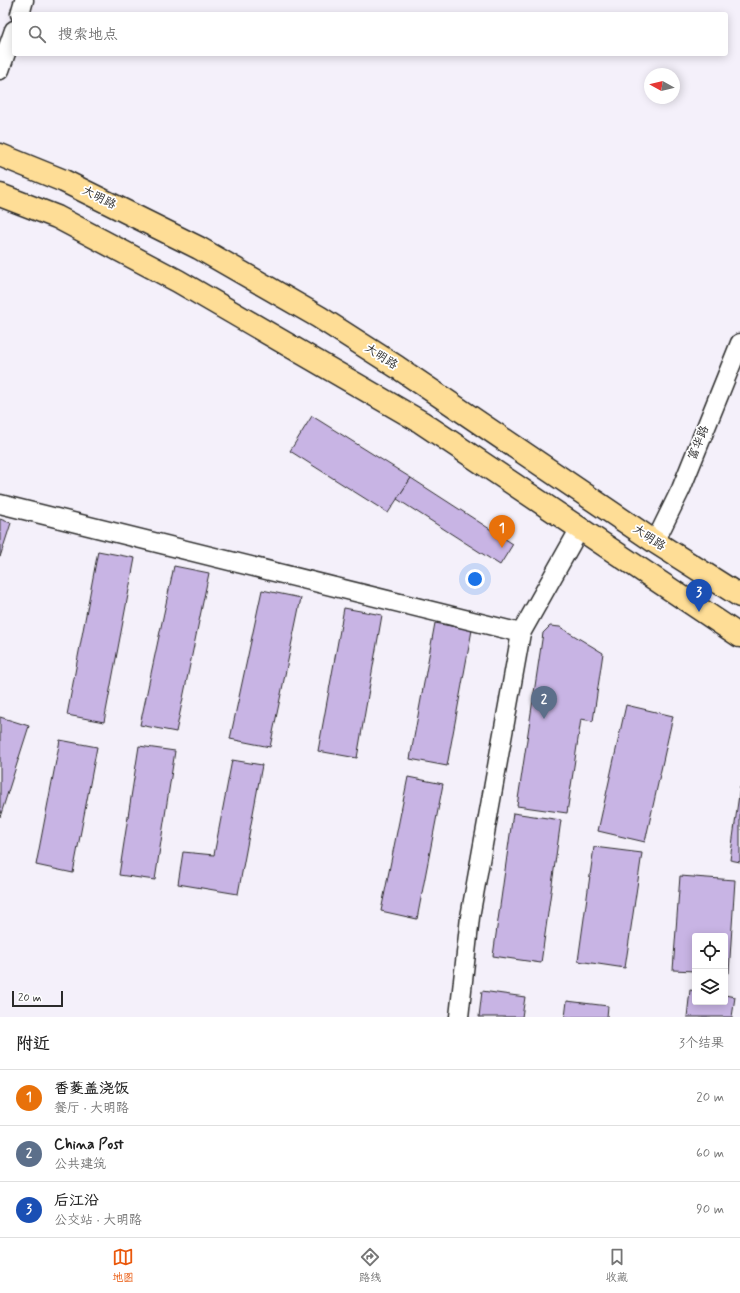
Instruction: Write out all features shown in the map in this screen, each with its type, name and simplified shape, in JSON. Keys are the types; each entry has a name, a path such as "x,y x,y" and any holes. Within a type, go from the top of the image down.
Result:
{"main road":[{"path":"0,155 64,181 199,248 319,317 397,367 655,542 740,596"},
{"path":"0,195 57,217 191,289 421,422 740,636"}],"street":[{"path":"21,12 24,0"},
{"path":"0,70 12,36"},
{"name":"富华路","path":"655,542 681,489 740,343"},
{"path":"0,504 521,633"},
{"path":"458,1017 470,917 521,633 575,537 578,527"}],"building":[{"path":"312,416 411,478 388,513 290,451"},
{"path":"411,478 513,544 500,565 397,499"},
{"path":"0,519 11,523 0,557"},
{"path":"98,551 135,558 104,722 67,715"},
{"path":"174,566 209,573 176,732 140,725"},
{"path":"262,590 301,598 270,747 230,739"},
{"path":"344,608 382,615 357,758 318,751"},
{"path":"435,623 472,630 447,766 410,759"},
{"path":"550,626 560,627 603,653 593,721 581,719 567,813 517,806 543,633"},
{"path":"626,705 673,716 645,842 598,831"},
{"path":"0,717 29,726 0,817"},
{"path":"60,740 97,747 73,873 36,865"},
{"path":"139,746 175,751 155,880 119,875"},
{"path":"232,760 262,765 238,894 178,884 183,852 214,855"},
{"path":"408,777 443,784 417,919 381,911"},
{"path":"740,787 740,862 730,860"},
{"path":"513,813 561,820 541,963 493,956"},
{"path":"594,847 642,853 625,968 578,961"},
{"path":"680,876 735,880 729,973 728,933 692,933 692,971 673,970"},
{"path":"690,990 692,990 692,1005 728,1005 728,996 735,997 732,1017 687,1017"},
{"path":"482,991 525,997 522,1017 479,1017"},
{"path":"567,1001 608,1006 607,1017 565,1017"}],"place":[{"name":"香菱盖浇饭","path":"502,548"},
{"name":"后江沿","path":"699,612"},
{"name":"China Post","path":"544,719"}]}
